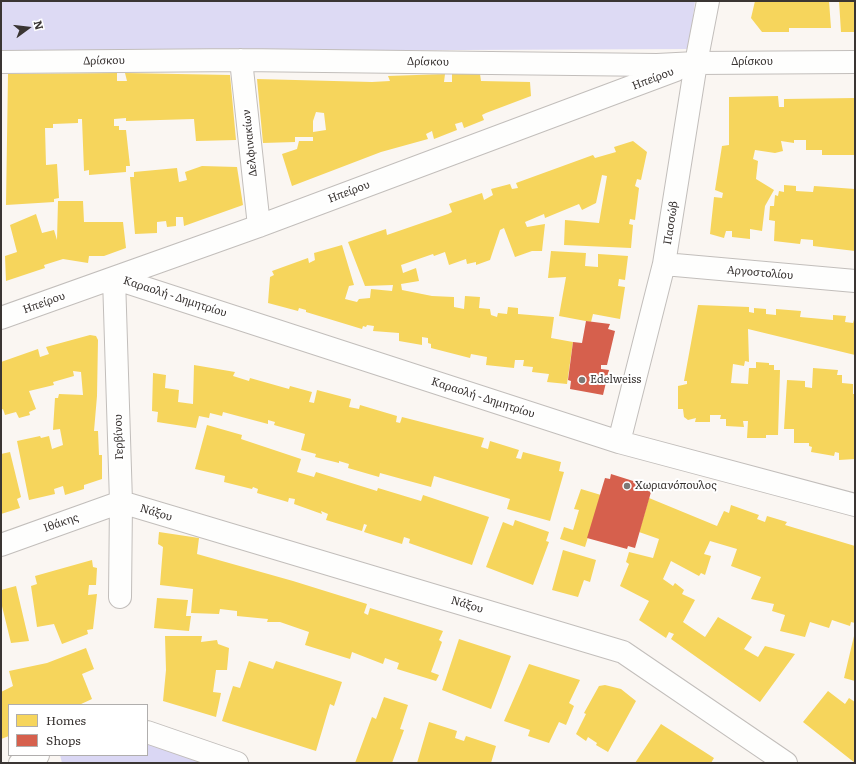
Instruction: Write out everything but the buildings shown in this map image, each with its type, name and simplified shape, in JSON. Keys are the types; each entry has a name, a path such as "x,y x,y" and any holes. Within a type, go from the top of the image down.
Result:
{"street":[{"name":"Πασσώβ","path":"619,442 664,264 696,63 708,1"},
{"name":"Δρίσκου","path":"1,62 241,60 658,65 696,63 855,62"},
{"name":"Δελφινακίων","path":"241,60 259,226"},
{"name":"Ηπείρου","path":"1,318 259,226 696,63"},
{"name":"Αργοστολίου","path":"664,264 855,281"},
{"name":"Καραολή - Δημητρίου","path":"114,278 619,442 855,505"},
{"name":"Γερβίνου","path":"114,278 121,502 120,597"},
{"name":"Ιθάκης","path":"1,545 121,502"},
{"name":"Νάξου","path":"121,502 623,652 786,763"},
{"path":"148,732 237,763"},
{"path":"20,763 36,756"}],"shaded area":[{"path":"1,1 695,1 689,49 1,52"},
{"path":"148,740 214,763 62,763 60,756 148,756"}],"place":[{"name":"Edelweiss","path":"582,380"},
{"name":"Χωριανόπουλος","path":"627,486"}]}
